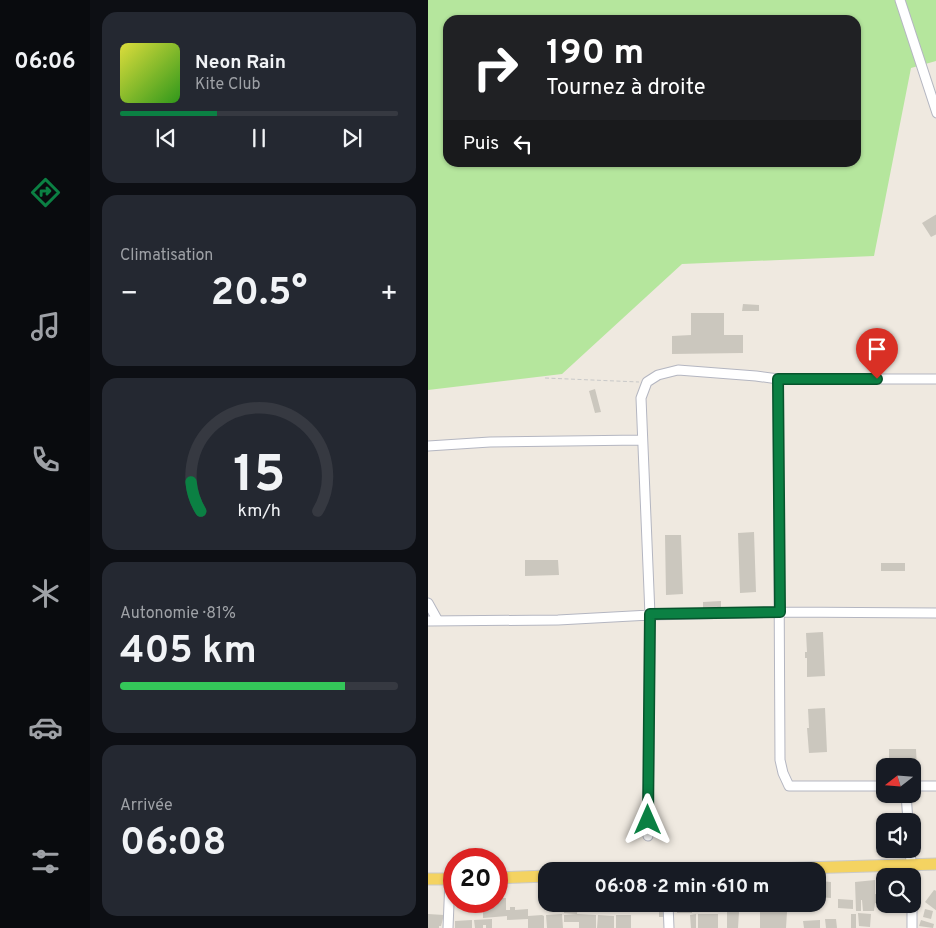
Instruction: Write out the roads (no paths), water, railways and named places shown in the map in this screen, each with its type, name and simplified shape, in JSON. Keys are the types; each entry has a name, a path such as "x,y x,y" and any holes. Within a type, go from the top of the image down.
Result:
{"main road":[{"path":"920,868 936,864"},
{"path":"826,870 876,870"},
{"path":"508,878 538,876"},
{"path":"428,879 443,879"}],"street":[{"path":"900,0 936,113"},
{"path":"648,836 650,614 641,398 647,382 658,375 678,370 778,379 936,379"},
{"path":"778,379 780,760 783,773 788,786 876,786"},
{"path":"428,446 490,442 642,440"},
{"path":"428,603 438,621"},
{"path":"428,621 558,620 650,614 780,612 936,613"},
{"path":"921,786 936,786"},
{"path":"668,912 669,928"},
{"path":"448,928 449,913"},
{"path":"912,913 912,928"}]}
